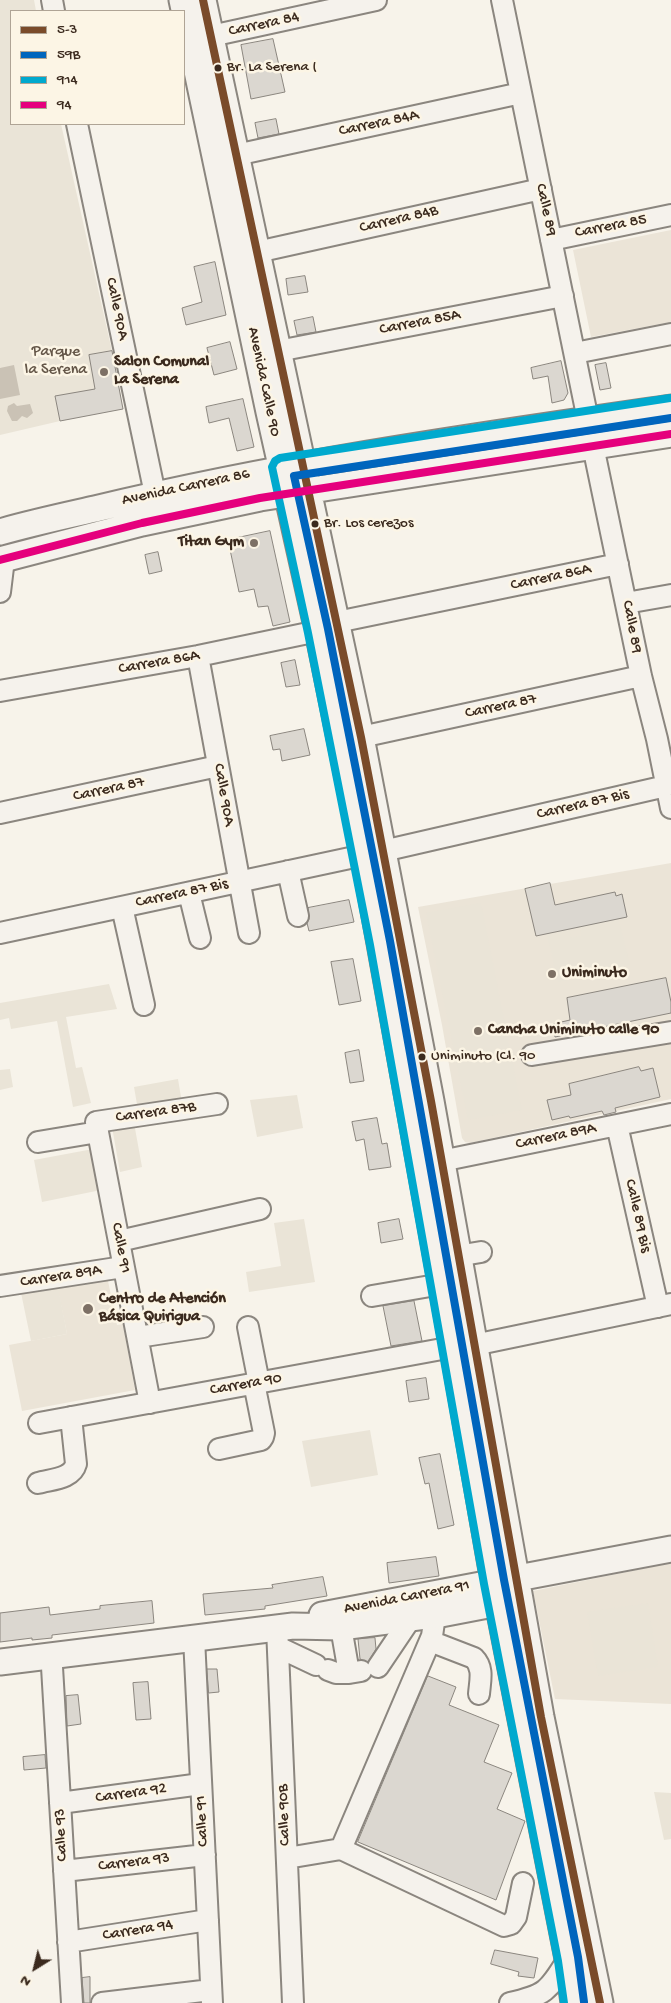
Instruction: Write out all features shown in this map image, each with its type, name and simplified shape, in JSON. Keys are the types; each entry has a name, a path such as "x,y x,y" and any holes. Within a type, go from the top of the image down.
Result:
{"main road":[{"name":"Avenida Calle 90","path":"203,0 278,351 292,466"},
{"name":"Avenida Calle 90","path":"185,13 298,492 373,853 441,1161 457,1256 464,1346 507,1590 541,1717 600,2003"},
{"name":"Avenida Carrera 86","path":"0,532 155,494 292,466 671,408"},
{"name":"Avenida Carrera 86","path":"2,559 194,511 298,492 671,434"},
{"name":"Avenida Calle 90","path":"327,626 361,737 373,853 442,1284 464,1346"},
{"name":"Avenida Carrera 91","path":"0,1662 194,1638 282,1634 429,1616 507,1590 671,1549"},
{"name":"Avenida Calle 90","path":"507,1590 508,1648 568,1959 574,2003"},
{"name":"Avenida Carrera 91","path":"282,1634 329,1613 507,1590"},
{"path":"429,1616 464,1615 483,1622 493,1629 508,1648"}],"street":[{"name":"Carrera 84","path":"211,36 376,0"},
{"name":"Calle 89","path":"502,0 588,420"},
{"name":"Carrera 84A","path":"236,155 522,93"},
{"name":"Calle 90A","path":"77,125 155,494"},
{"name":"Carrera 84B","path":"257,252 541,189"},
{"name":"Carrera 85","path":"551,240 671,215"},
{"name":"Carrera 85A","path":"278,351 563,296"},
{"path":"575,353 671,334"},
{"name":"Calle 89","path":"594,446 641,676 664,738 666,786 671,808"},
{"path":"0,592 2,559"},
{"name":"Carrera 86A","path":"0,691 198,656 327,626 618,564"},
{"path":"626,603 671,596"},
{"name":"Calle 90A","path":"198,656 249,933"},
{"name":"Carrera 87","path":"361,737 641,676"},
{"name":"Carrera 87","path":"0,813 218,766"},
{"name":"Carrera 87 Bis","path":"0,933 373,853 666,786"},
{"path":"288,871 298,916"},
{"path":"189,893 200,938"},
{"path":"122,907 144,1006"},
{"path":"532,1055 671,1032"},
{"name":"Carrera 87B","path":"38,1142 97,1127 217,1104"},
{"name":"Carrera 89A","path":"441,1161 671,1114"},
{"name":"Calle 89 Bis","path":"617,1125 664,1305"},
{"name":"Calle 91","path":"97,1127 150,1403"},
{"path":"119,1241 260,1209"},
{"path":"457,1256 481,1252"},
{"name":"Carrera 89A","path":"0,1286 123,1267"},
{"path":"372,1296 442,1284"},
{"name":"Carrera 90","path":"39,1423 464,1346 664,1305"},
{"path":"138,1337 203,1327"},
{"path":"219,1450 264,1437 248,1327"},
{"path":"38,1483 70,1475 74,1470 76,1464 71,1417"},
{"path":"282,1634 322,1668 336,1673 363,1670 429,1616 440,1651 341,1849"},
{"path":"341,1628 363,1670"},
{"name":"Calle 90B","path":"282,1634 287,1858 293,2003"},
{"name":"Calle 91","path":"194,1638 211,1996"},
{"path":"440,1651 474,1658 478,1662 481,1668 479,1694"},
{"name":"Calle 93","path":"52,1667 72,2003"},
{"name":"Carrera 92","path":"60,1803 201,1784"},
{"path":"287,1858 341,1849 504,1926 511,1924 516,1916 523,1883"},
{"name":"Carrera 93","path":"64,1871 205,1854"},
{"name":"Carrera 94","path":"68,1942 208,1920"},
{"path":"510,2003 538,2000 568,1959"},
{"path":"102,2003 211,1996"}],"shaded area":[{"path":"671,230 671,322 591,337 573,250"},
{"path":"14,365 20,395 0,399 0,368"},
{"path":"14,403 17,406 30,404 33,413 27,418 22,416 17,421 12,421 7,411 8,406"},
{"name":"Uniminuto","path":"671,863 671,1099 470,1143 465,1142 462,1138 418,907"},
{"path":"107,1276 117,1325 123,1324 135,1390 22,1411 9,1345 67,1334 57,1285"},
{"path":"671,1563 671,1704 555,1699 533,1591"}],"green space":[{"name":"Parque la Serena","path":"0,0 34,0 36,10 10,10 10,125 61,125 112,351 123,409 0,435"},
{"name":"Cancha Uniminuto calle 90","path":"481,903 522,1110 468,1120 426,913"},
{"path":"618,918 630,965 558,982 547,934 569,929 571,938 581,936 580,927"},
{"path":"109,984 117,1009 66,1017 76,1068 82,1067 91,1103 73,1107 57,1021 11,1029 9,1018 0,1020 0,1003"},
{"path":"10,1069 13,1087 0,1090 0,1070"},
{"path":"178,1079 183,1109 139,1116 134,1087"},
{"path":"297,1095 303,1128 257,1137 250,1100"},
{"path":"134,1123 142,1167 120,1172 112,1127"},
{"path":"93,1149 101,1190 42,1202 34,1160"},
{"path":"304,1219 315,1282 249,1292 246,1272 281,1266 274,1223"},
{"path":"57,1281 67,1334 31,1341 20,1288"},
{"path":"370,1430 378,1475 311,1487 302,1441"},
{"path":"648,1603 658,1667 598,1676 587,1612"},
{"path":"654,1792 671,1793 671,1839 664,1840"}],"building":[{"path":"273,39 285,92 251,99 241,45"},
{"path":"276,119 279,134 258,138 255,123"},
{"path":"215,262 226,315 186,325 182,308 202,302 194,267"},
{"path":"305,276 308,292 288,295 286,279"},
{"path":"313,317 316,332 297,335 294,321"},
{"path":"230,342 237,369 214,375 207,348"},
{"name":"Salon Comunal La Serena","path":"112,351 123,409 60,421 55,396 95,389 89,355"},
{"path":"561,361 568,393 564,400 552,403 548,376 533,379 531,368"},
{"path":"606,363 611,388 600,390 595,365"},
{"path":"243,399 254,447 237,451 229,418 209,423 206,407"},
{"path":"270,531 290,622 273,626 268,606 258,607 254,589 239,592 228,540"},
{"path":"158,552 162,571 149,574 145,555"},
{"path":"295,660 300,685 286,687 281,663"},
{"path":"304,729 310,755 282,761 280,749 273,750 270,736"},
{"path":"550,883 555,905 615,892 616,896 622,894 627,917 536,936 525,889"},
{"path":"349,900 354,922 309,931 307,923 309,919 308,908"},
{"path":"353,959 361,1001 339,1005 331,962"},
{"path":"666,978 671,1002 671,1013 555,1037 553,1024 570,1020 567,998"},
{"path":"359,1050 364,1081 350,1083 345,1053"},
{"path":"639,1067 641,1071 653,1068 660,1097 615,1108 616,1112 604,1115 602,1111 552,1120 547,1100 571,1095 569,1084"},
{"path":"377,1118 382,1144 387,1143 391,1167 369,1170 364,1139 356,1141 352,1122"},
{"path":"399,1219 403,1239 381,1243 378,1223"},
{"path":"414,1301 422,1341 391,1346 383,1306"},
{"path":"426,1378 429,1399 409,1402 406,1381"},
{"path":"440,1454 454,1525 438,1529 429,1483 425,1484 419,1458"},
{"path":"436,1557 439,1576 389,1583 387,1563"},
{"path":"323,1577 327,1596 265,1606 265,1609 205,1615 203,1594 273,1588 272,1585"},
{"path":"152,1601 154,1623 52,1635 52,1638 32,1640 32,1638 0,1642 0,1613 49,1607 50,1615 100,1609 100,1606"},
{"path":"375,1638 376,1649 368,1662 360,1659 358,1639"},
{"path":"207,1669 217,1669 219,1692 209,1693"},
{"path":"428,1676 456,1687 449,1705 499,1725 484,1762 512,1773 497,1809 525,1821 496,1900 358,1842"},
{"path":"148,1682 151,1719 136,1720 133,1683"},
{"path":"78,1695 81,1724 67,1726 66,1696"},
{"path":"45,1755 46,1768 24,1770 23,1757"},
{"path":"495,1950 538,1958 534,1978 518,1976 519,1972 491,1964"},
{"path":"90,1977 90,2003 84,2003 82,1978"}],"transit line":[{"name":"5-3","path":"203,0 361,737 431,1101 541,1717 600,2003"},
{"name":"914","path":"564,2003 558,1961 484,1584 370,945 308,633 272,467 275,461 280,458 670,398"},
{"name":"59B","path":"584,2002 578,1957 504,1580 390,941 328,629 294,476 671,418"},
{"name":"94","path":"0,560 142,523 260,498 671,434"}],"place":[{"name":"Br. La Serena (","path":"218,68"},
{"name":"Salon Comunal La Serena","path":"104,372"},
{"name":"Br. Los cerezos","path":"315,524"},
{"name":"Titan Gym","path":"254,543"},
{"name":"Uniminuto","path":"552,974"},
{"name":"Cancha Uniminuto calle 90","path":"478,1031"},
{"name":"Uniminuto (Cl. 90","path":"422,1057"},
{"name":"Centro de Atención Básica Quirigua","path":"88,1309"}]}
